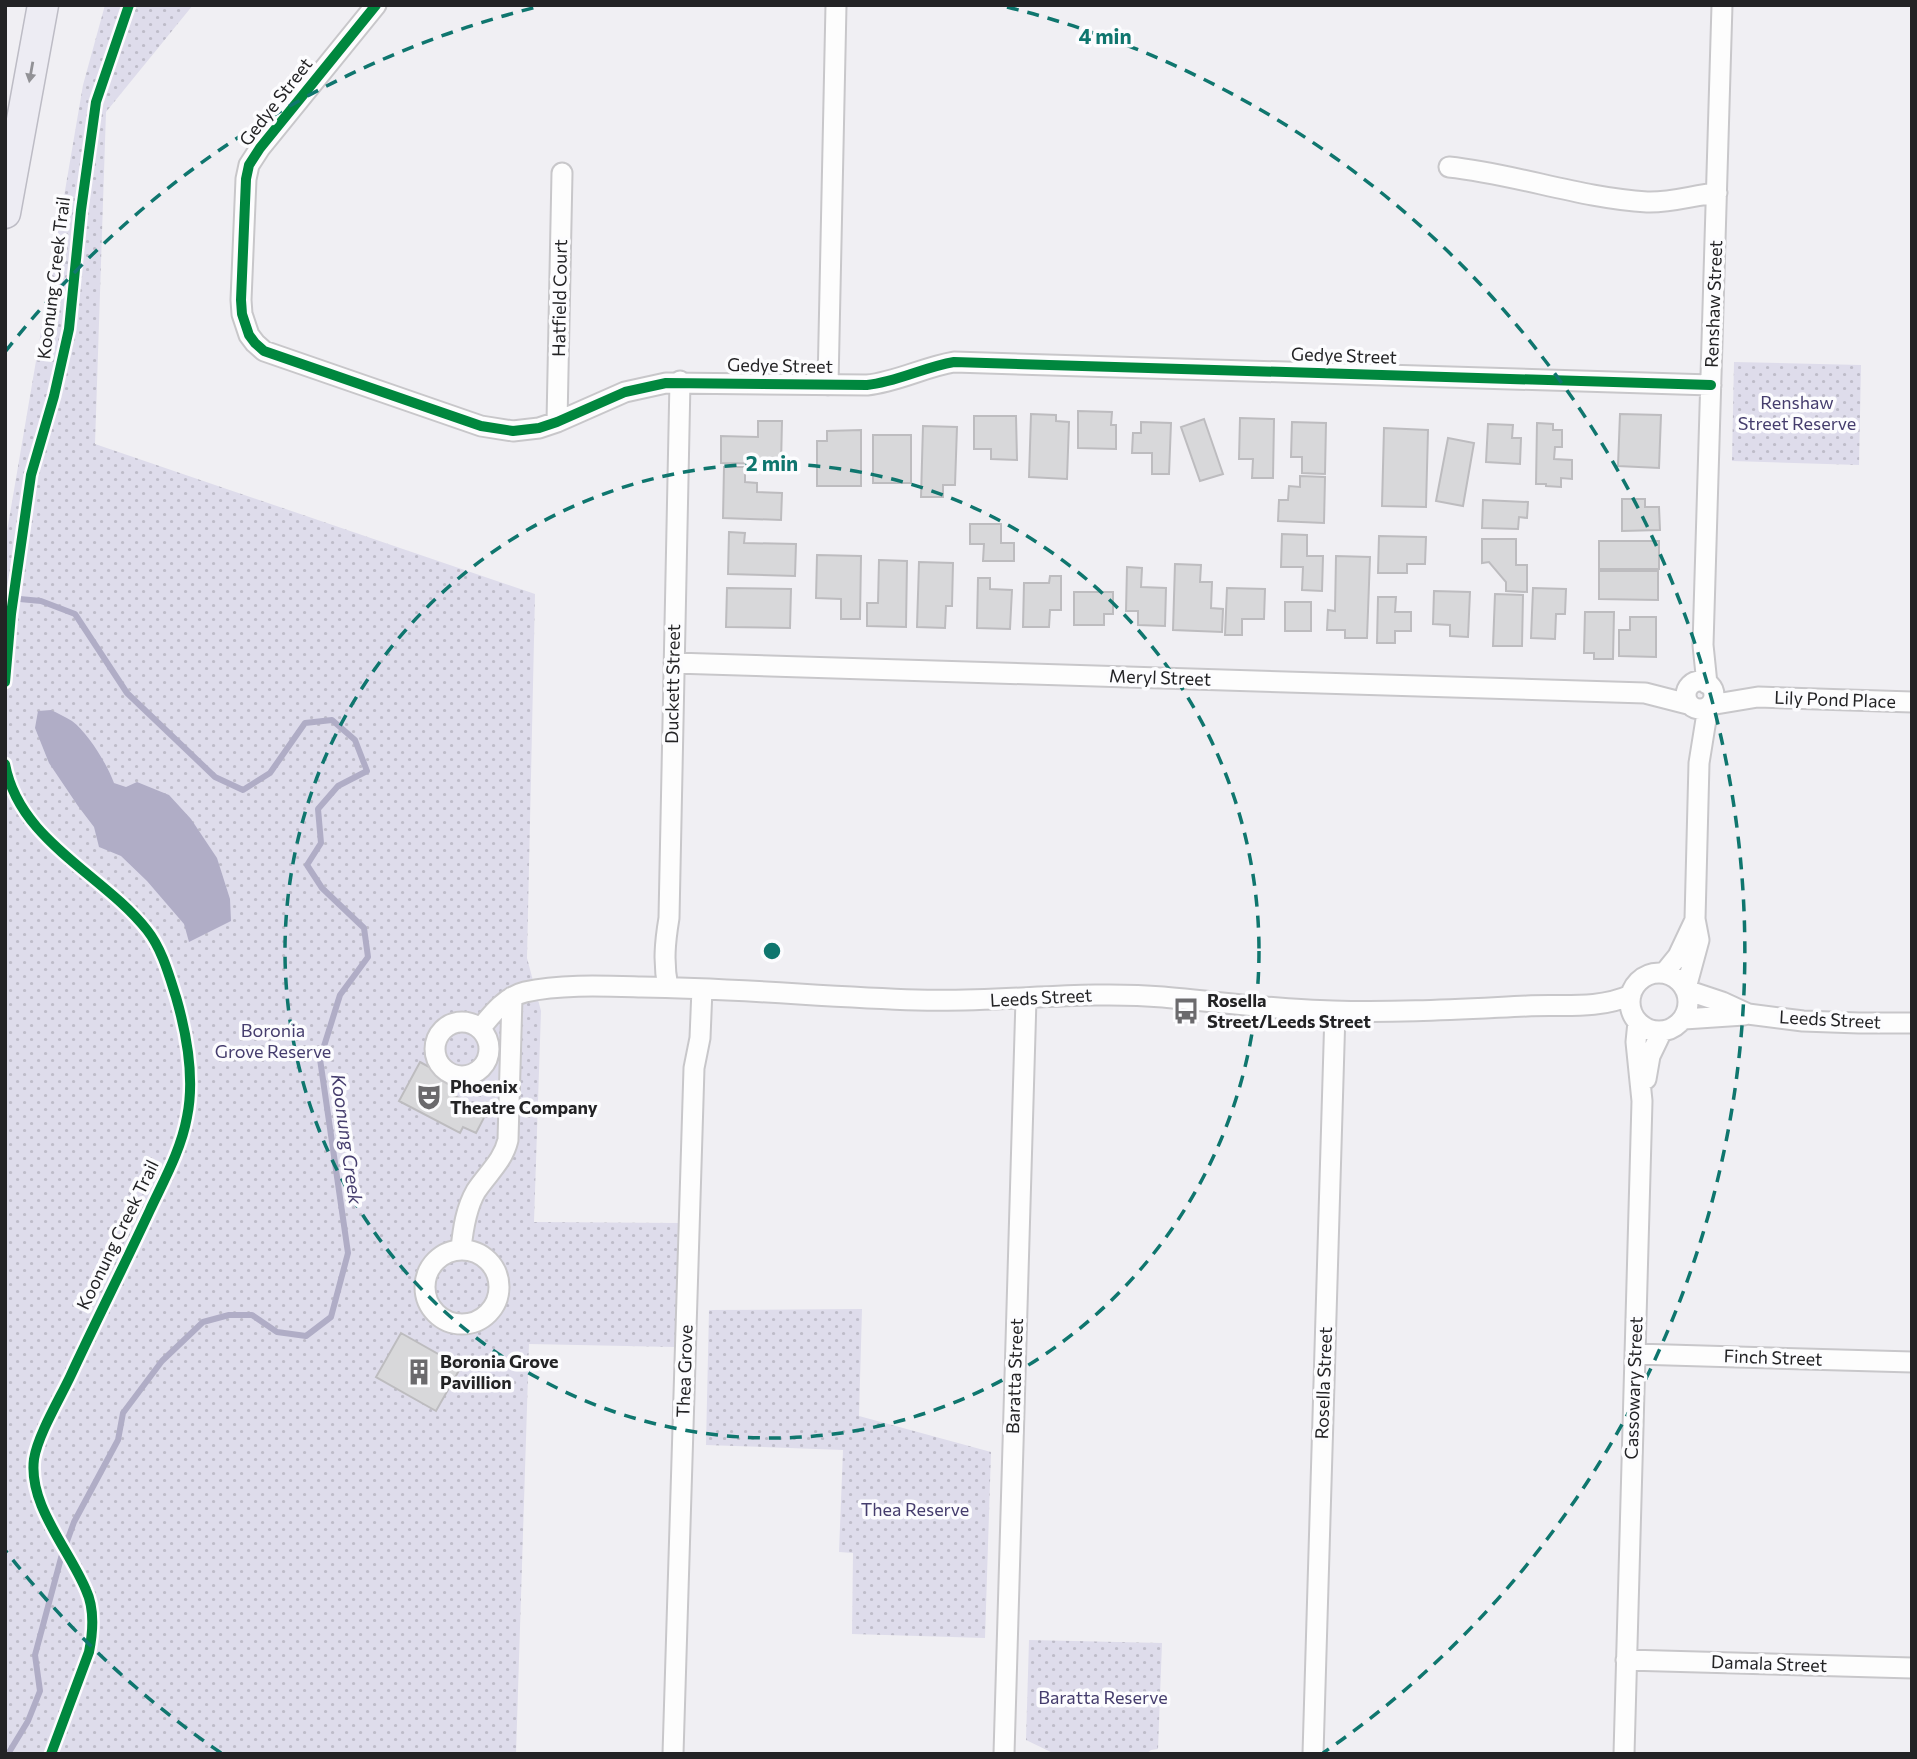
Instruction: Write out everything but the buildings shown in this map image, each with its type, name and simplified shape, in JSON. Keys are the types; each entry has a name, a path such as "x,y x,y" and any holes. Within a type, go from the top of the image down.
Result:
{"highway":[{"path":"5,213 43,5"}],"street":[{"name":"Gedye Street","path":"376,5 260,148 249,166 244,192 242,314 249,335 259,348 481,426 501,430 524,430 558,422 625,392 680,381 828,385 880,383 941,364 968,362 1711,385"},
{"name":"Gedye Street","path":"828,385 836,5"},
{"name":"Renshaw Street","path":"1686,989 1699,940 1695,919 1700,695 1722,5"},
{"path":"1449,167 1625,200 1663,201 1717,193"},
{"name":"Hatfield Court","path":"558,422 562,173"},
{"name":"Duckett Street","path":"668,987 664,945 669,918 680,381"},
{"name":"Meryl Street","path":"674,663 1700,695"},
{"name":"Lily Pond Place","path":"1700,695 1912,702"},
{"name":"Renshaw Street","path":"1665,972 1678,956 1695,919"},
{"path":"1665,972 1680,981 1686,989 1688,1010 1684,1019 1671,1029 1662,1031 1645,1028 1636,1020 1630,995 1647,975 1665,972"},
{"name":"Leeds Street","path":"512,997 528,991 554,988 668,987 920,1000 1130,995 1279,1009 1418,1012 1601,1004 1615,1002 1630,995"},
{"name":"Thea Grove","path":"673,1754 694,1068 700,1038 702,989"},
{"name":"Leeds Street","path":"1686,989 1748,1014"},
{"path":"480,1029 496,1010 512,997"},
{"path":"461,1249 466,1215 472,1199 505,1152 508,1140 512,997"},
{"name":"Baratta Street","path":"1004,1754 1026,999"},
{"name":"Leeds Street","path":"1569,1006 1636,1020"},
{"name":"Rosella Street","path":"1313,1754 1335,1012"},
{"name":"Leeds Street","path":"1684,1019 1748,1014 1803,1021 1912,1023"},
{"name":"Cassowary Street","path":"1623,1754 1642,1101 1636,1020"},
{"path":"1642,1101 1650,1056 1662,1031"},
{"name":"Finch Street","path":"1634,1354 1912,1362"},
{"name":"Damala Street","path":"1626,1660 1912,1668"}],"green space":[{"name":"Boronia Grove Reserve","path":"105,5 193,5 106,112 95,444 535,594 527,958 541,1011 534,1222 678,1223 675,1347 529,1344 516,1754 5,1754 5,543 83,85"},
{"name":"Renshaw Street Reserve","path":"1734,362 1861,365 1859,465 1732,461"},
{"name":"Thea Reserve","path":"862,1309 859,1416 991,1452 985,1638 852,1634 853,1553 839,1552 843,1450 706,1445 709,1310"},
{"name":"Baratta Reserve","path":"1029,1640 1162,1643 1158,1749 1146,1754 1055,1754 1026,1740"}],"shaded area":[{"path":"51,710 72,721 84,733 102,758 114,783 126,787 137,782 169,795 191,819 217,858 230,899 231,921 189,942 184,924 147,881 121,856 99,847 94,827 49,763 35,728 38,711"}],"waterway":[{"name":"Koonung Creek","path":"8,1754 28,1721 40,1691 35,1655 61,1558 74,1522 118,1440 123,1413 162,1361 203,1322 229,1315 252,1315 277,1332 306,1336 331,1317 348,1253 320,1059 340,995 368,957 364,928 322,888 307,865 321,843 318,809 338,786 367,771 355,740 332,720 305,723 270,773 243,790 215,777 127,693 75,614 41,601 9,598"}],"cycle path":[{"name":"Koonung Creek Trail","path":"5,682 11,614 31,475 54,396 69,329 81,210 96,102 129,5"},
{"path":"376,5 249,165 246,179 242,314 249,335 264,351 481,426 513,431 539,428 625,392 666,383 867,385 954,362 1711,385"},
{"name":"Koonung Creek Trail","path":"5,764 13,791 44,836 129,910 157,945 176,997 190,1072 187,1117 176,1153 44,1429 34,1459 34,1476 43,1510 79,1574 89,1597 92,1613 89,1652 51,1754"}],"place":[{"name":"Rosella Street/Leeds Street","path":"1186,1011"},
{"name":"Phoenix Theatre Company","path":"429,1097"},
{"name":"Boronia Grove Pavillion","path":"419,1372"}]}
